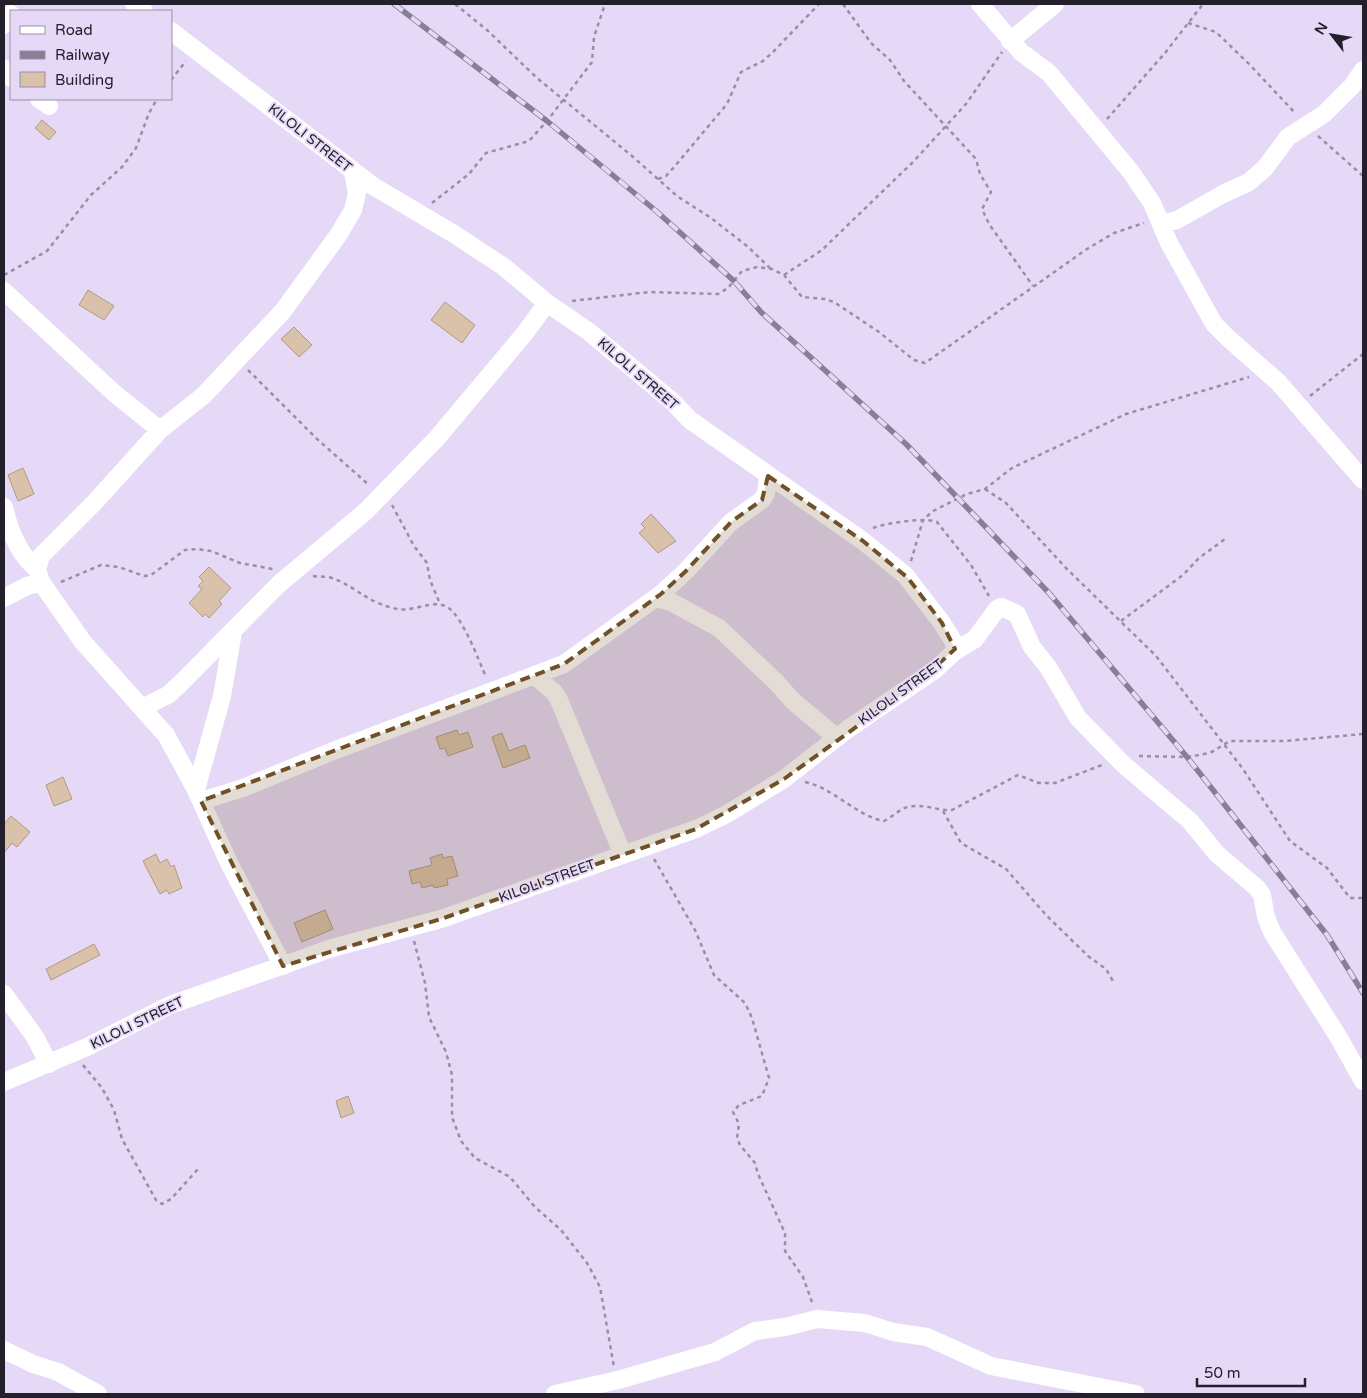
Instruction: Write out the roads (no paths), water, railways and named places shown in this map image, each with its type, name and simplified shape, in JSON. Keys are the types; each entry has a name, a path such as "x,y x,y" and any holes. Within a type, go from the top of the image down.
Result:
{"street":[{"path":"980,4 1021,52 1050,73 1097,129 1147,195 1214,324 1270,375 1299,405 1363,480"},
{"path":"1010,41 1055,4"},
{"name":"KILOLI STREET","path":"4,1082 72,1054 170,1005 332,948 409,928 630,852 713,821 784,779 837,738 920,681 954,652 955,644 953,639 908,578 850,532 690,420 673,402 588,331 547,303 504,267 353,172 172,32"},
{"path":"1161,224 1177,220 1223,194 1249,182 1265,168 1288,137 1324,114 1352,86 1363,70"},
{"path":"4,598 27,586 39,576 41,556 94,503 160,430 203,396 283,311 339,234 356,201 353,172"},
{"path":"4,291 114,393 160,430"},
{"path":"144,707 168,695 292,572 385,491 452,421 547,303"},
{"path":"198,796 243,788 333,750 564,664 582,653 656,598 686,571 735,518 762,500 766,493 768,476"},
{"path":"4,507 8,523 21,552 88,647 144,707 166,735 198,796 229,863 283,966"},
{"path":"656,598 671,602 719,628 794,701 837,738"},
{"path":"954,652 975,638 996,609 1007,608 1017,614 1022,621 1032,647 1048,668 1078,718 1122,763 1190,821 1217,854 1262,895 1266,917 1272,932 1339,1038 1363,1081"},
{"path":"198,796 222,696 233,632"},
{"path":"534,675 554,692 559,700 630,852"},
{"path":"4,994 35,1037 49,1064"},
{"path":"555,1394 618,1380 716,1352 755,1331 817,1319 866,1323 893,1332 927,1337 992,1366 1136,1394"},
{"path":"4,1350 58,1372 98,1394"}],"railway":[{"path":"394,4 547,121 655,210 734,281 761,312 906,444 1049,593 1187,757 1327,935 1363,993"}]}
